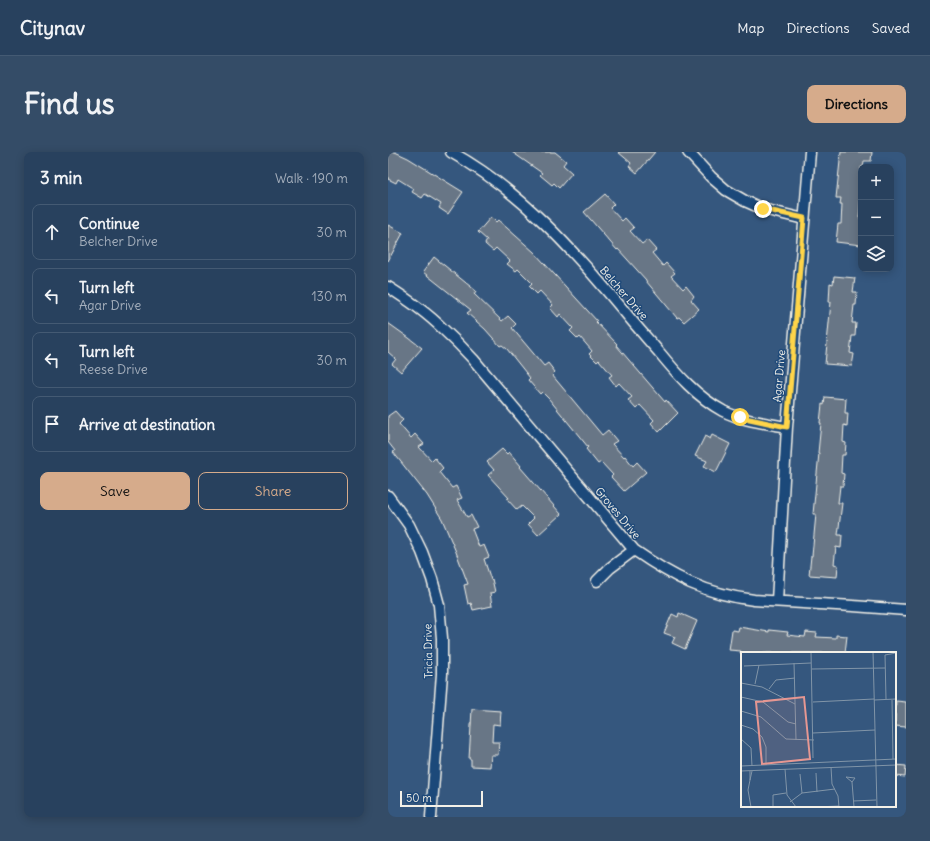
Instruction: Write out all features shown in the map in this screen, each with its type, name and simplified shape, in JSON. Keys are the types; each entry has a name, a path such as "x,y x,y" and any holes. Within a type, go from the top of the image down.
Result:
{"street":[{"name":"Belcher Drive","path":"451,152 502,185 533,212 565,244 603,286 676,373 692,389 723,411 740,417 787,427"},
{"path":"688,152 710,177 726,190 745,201 763,209 804,218"},
{"name":"Agar Drive","path":"777,601 787,427 810,152"},
{"name":"Groves Drive","path":"388,287 427,315 459,344 634,550 670,573 710,591 741,598 906,610"},
{"name":"Tricia Drive","path":"388,496 409,525 422,552 432,579 438,605 442,638 442,674 431,817"},
{"path":"597,581 610,568 634,550"}],"building":[{"path":"388,152 395,152 408,158 463,192 448,214 439,208 441,204 425,194 422,198 412,192 414,189 398,179 396,183 388,179"},
{"path":"512,152 555,152 566,161 563,165 572,173 559,188 554,183 552,185 540,175 542,173"},
{"path":"618,152 655,152 637,173 629,166 631,163"},
{"path":"841,152 872,152 871,161 864,161 864,164 858,164 858,245 836,242 838,224 841,224 842,204 840,204 841,198 836,198"},
{"path":"605,194 614,204 610,208 622,221 625,218 634,228 630,231 642,244 647,240 656,250 652,253 663,266 666,263 675,273 671,276 683,289 686,286 694,296 691,300 699,309 684,322 679,317 677,318 646,280 618,249 617,250 584,212"},
{"path":"491,217 496,222 498,220 534,252 597,321 596,322 617,344 616,345 665,402 666,400 678,413 659,432 651,423 654,420 640,405 636,409 628,400 632,397 619,383 616,386 609,377 612,375 599,360 597,362 589,354 592,351 580,337 578,339 570,331 573,328 560,314 558,317 550,308 553,305 540,291 537,294 529,286 532,283 518,269 516,271 507,264 510,261 496,248 493,251 485,244 487,240 478,232"},
{"path":"388,225 403,233 388,261"},
{"path":"434,257 476,291 474,294 502,321 508,316 516,324 512,328 544,366 548,363 555,372 552,375 602,435 608,430 617,441 612,444 633,466 637,462 646,472 624,491 611,477 613,475 601,462 598,464 586,449 588,447 549,399 542,392 540,394 528,380 530,378 507,349 502,345 500,346 485,329 467,313 471,310 423,272"},
{"path":"834,276 855,278 853,292 857,292 852,323 856,323 855,336 852,336 850,353 854,354 852,366 825,364 831,302 829,302 830,283 833,284"},
{"path":"388,323 422,348 401,372 392,364 396,359 388,352"},
{"path":"825,397 846,399 845,413 848,413 847,426 844,425 843,442 846,443 845,455 842,455 841,473 844,474 843,486 840,486 838,503 842,503 838,535 842,535 841,548 836,547 834,564 838,565 837,577 809,575 816,514 813,514 819,453 820,423 822,404 824,405"},
{"path":"395,411 403,420 399,424 411,438 415,434 424,444 419,447 432,461 435,458 443,468 439,472 452,488 456,486 462,498 457,500 467,517 471,515 477,527 472,529 479,547 484,545 489,557 484,559 491,580 492,579 495,592 490,593 492,606 473,610 471,603 468,604 464,585 468,584 442,519 427,495 393,452 395,451 388,442 388,416"},
{"path":"712,435 730,444 716,472 704,466 707,461 695,456 705,436 710,439"},
{"path":"502,449 507,454 509,452 521,466 520,467 561,514 538,535 528,524 534,518 522,506 517,510 507,499 509,498 488,475 494,470 487,462"},
{"path":"679,613 697,621 685,649 672,643 675,637 664,633 672,614 678,617"},
{"path":"739,627 769,632 769,630 788,632 787,635 805,637 806,632 817,633 816,637 836,638 836,635 847,636 845,652 740,653 741,651 729,650 732,630 738,631"},
{"path":"896,701 906,702 906,727 896,726"},
{"path":"472,709 501,711 500,725 493,724 492,742 499,742 498,755 491,755 490,767 471,766 471,759 469,759"},
{"path":"896,765 906,766 905,777 896,776"}],"route":[{"path":"740,417 787,427 804,218 763,209"}]}
